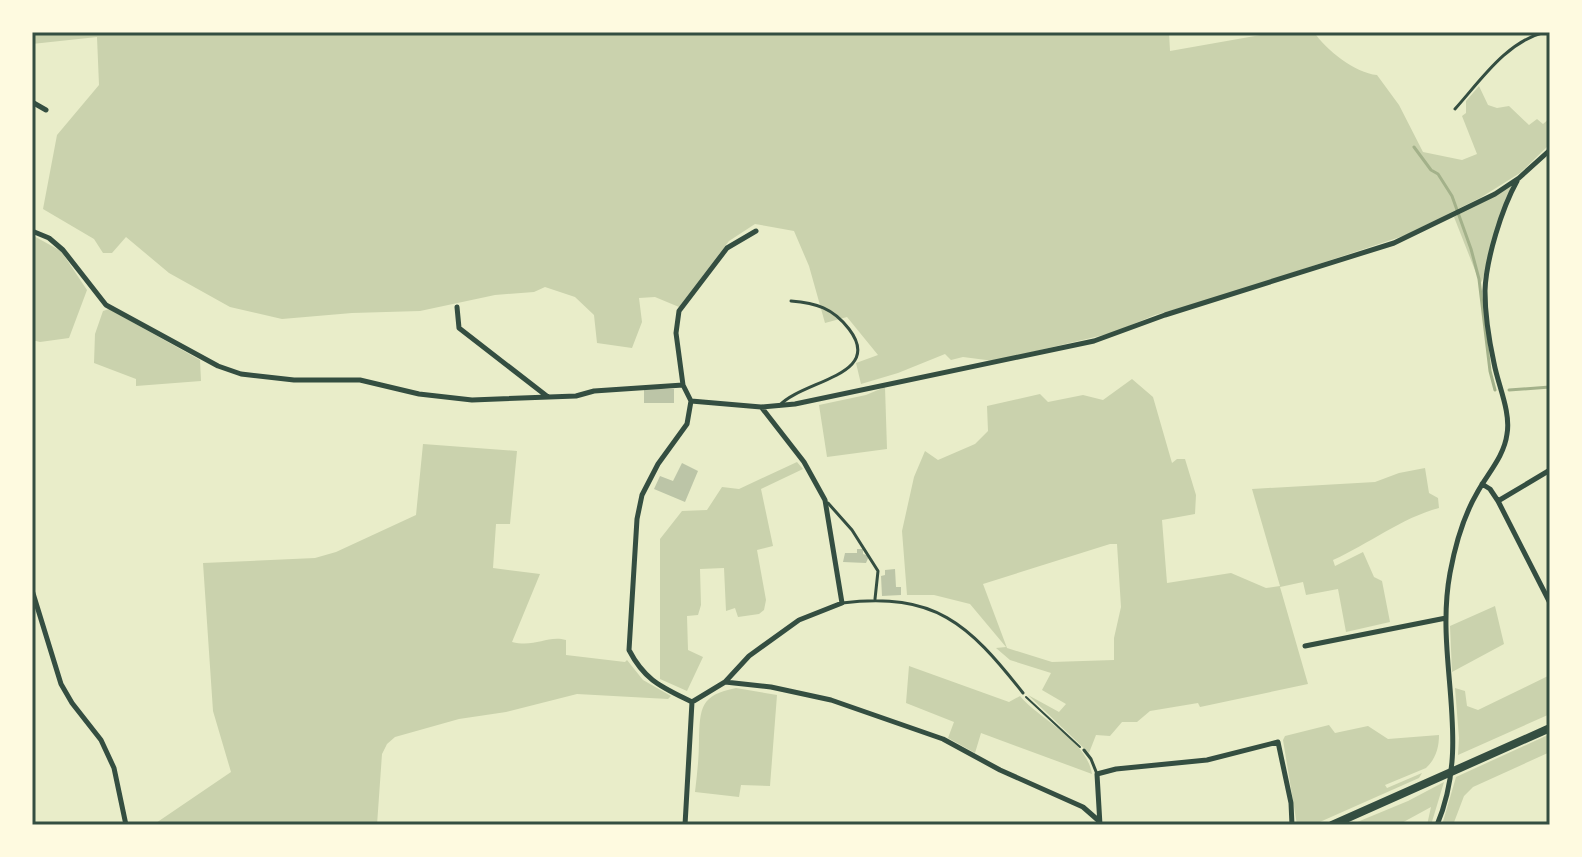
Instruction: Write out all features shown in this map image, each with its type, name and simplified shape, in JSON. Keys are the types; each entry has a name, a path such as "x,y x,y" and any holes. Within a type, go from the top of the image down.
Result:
{"main road":[{"path":"1332,825 1550,728"}],"street":[{"path":"32,102 46,110"},
{"path":"691,401 761,407 837,398 896,381 954,372 1094,341 1165,315 1394,243 1495,194 1519,178 1550,150"},
{"path":"1437,825 1453,769 1455,738 1446,618 1450,574 1468,512 1502,452 1507,424 1494,364 1485,288 1508,197 1519,178"},
{"path":"32,231 49,238 63,250 106,305 218,366 241,374 294,380 360,380 419,394 472,400 576,396 594,391 683,385"},
{"path":"692,702 652,682 637,666 629,650 637,519 642,495 658,464 687,424 691,401 683,385 676,333 679,311 727,248 756,231"},
{"path":"457,307 459,328 549,397"},
{"path":"692,702 725,682 749,656 799,620 842,603 825,500 804,462 761,407"},
{"path":"1498,501 1550,470"},
{"path":"1482,484 1498,501 1550,603"},
{"path":"32,590 61,684 101,740 114,768 126,825"},
{"path":"1305,646 1446,618"},
{"path":"725,682 771,687 831,700 943,739 1000,770 1083,807 1100,823"},
{"path":"685,825 692,702"},
{"path":"1100,823 1097,774 1116,769 1207,760 1278,742 1291,803 1292,825"}],"lane":[{"path":"1455,109 1505,54 1524,40 1545,32"},
{"path":"779,406 797,391 846,371 857,356 854,336 837,315 816,303 791,301"},
{"path":"825,500 852,530 878,571 875,599"},
{"path":"842,603 875,599 924,607 959,624 1023,693"},
{"path":"1084,750 1097,774"}],"path":[{"path":"1023,693 1032,705 1084,750"}],"green space":[{"path":"32,32 1169,32 1170,51 1278,32 1314,32 1342,60 1377,75 1399,105 1423,152 1462,160 1477,154 1462,116 1466,113 1466,101 1479,86 1488,105 1497,108 1509,106 1529,125 1537,119 1543,124 1550,118 1550,144 1520,173 1480,198 1406,235 1217,298 1155,315 1112,333 994,361 963,357 951,360 945,354 861,384 856,363 878,355 847,317 825,323 809,266 794,231 755,224 729,241 679,307 655,297 639,298 642,322 632,348 597,343 594,315 575,297 545,287 534,292 495,295 420,311 282,319 230,307 169,273 126,237 112,253 103,253 94,239 43,209 57,135 99,85 97,37 32,44"},
{"path":"1512,184 1482,281 1480,283 1454,217"},
{"path":"32,235 61,251 87,290 69,338 40,342 32,340"},
{"path":"109,309 200,360 201,381 136,386 136,379 94,363 95,334 103,311"},
{"path":"1132,379 1153,397 1172,463 1185,459 1196,495 1195,514 1162,520 1167,583 1231,573 1266,588 1280,586 1252,489 1375,482 1425,468 1429,493 1438,498 1439,508 1411,518 1333,560 1335,566 1363,552 1374,577 1382,581 1390,622 1346,632 1338,589 1306,595 1303,582 1280,587 1308,684 1200,707 1198,703 1150,711 1137,722 1122,722 1110,736 1096,735 1089,753 1028,695 1059,712 1066,704 1042,690 1051,673 1010,660 996,648 1006,647 970,604 934,595 907,595 902,531 914,477 925,451 938,460 975,444 988,431 987,406 1040,394 1048,402 1083,395 1103,400","holes":["1117,544 1121,607 1114,638 1114,660 1052,662 1007,648 983,584"]},
{"path":"885,387 887,449 827,457 819,405 866,395"},
{"path":"423,444 517,451 510,524 496,524 493,568 540,574 512,642 527,644 566,640 566,655 627,660 643,680 671,696 668,699 577,694 506,712 459,719 395,737 382,754 377,825 153,825 231,772 213,711 203,563 315,558 336,552 416,515"},
{"path":"797,462 803,469 761,489 773,546 757,550 766,600 764,610 759,614 738,617 735,608 726,611 724,568 700,569 701,605 698,615 687,616 688,650 703,657 687,691 660,679 660,539 682,511 707,510 722,487 739,489"},
{"path":"1495,606 1504,644 1452,672 1450,626"},
{"path":"909,666 1009,702 1020,696 1072,741 1088,762 1092,774 981,733 975,753 948,738 954,722 906,703"},
{"path":"1550,675 1550,714 1458,755 1455,688 1465,691 1467,706 1478,710"},
{"path":"736,688 777,695 770,786 741,785 739,797 695,792 700,720 704,705 715,695"},
{"path":"1329,725 1335,733 1368,726 1388,739 1439,735 1438,748 1426,768 1385,785 1387,788 1422,773 1419,778 1313,825 1297,825 1283,740 1285,736"},
{"path":"1550,734 1550,752 1473,787 1464,796 1453,825 1442,825 1456,777"},
{"path":"1444,782 1431,825 1427,825 1431,807 1398,825 1350,825 1408,801"}],"building":[{"path":"644,389 674,389 674,403 644,403"},
{"path":"682,463 698,471 685,502 654,489 660,476 673,481"},
{"path":"857,549 863,549 863,554 869,556 866,563 843,562 845,553 857,553"},
{"path":"895,569 896,587 901,587 901,595 882,596 881,576 885,575 885,570"}],"waterway":[{"path":"1414,147 1431,170 1438,174 1452,196 1471,249 1479,279 1495,390"},
{"path":"1509,390 1550,387"}]}
